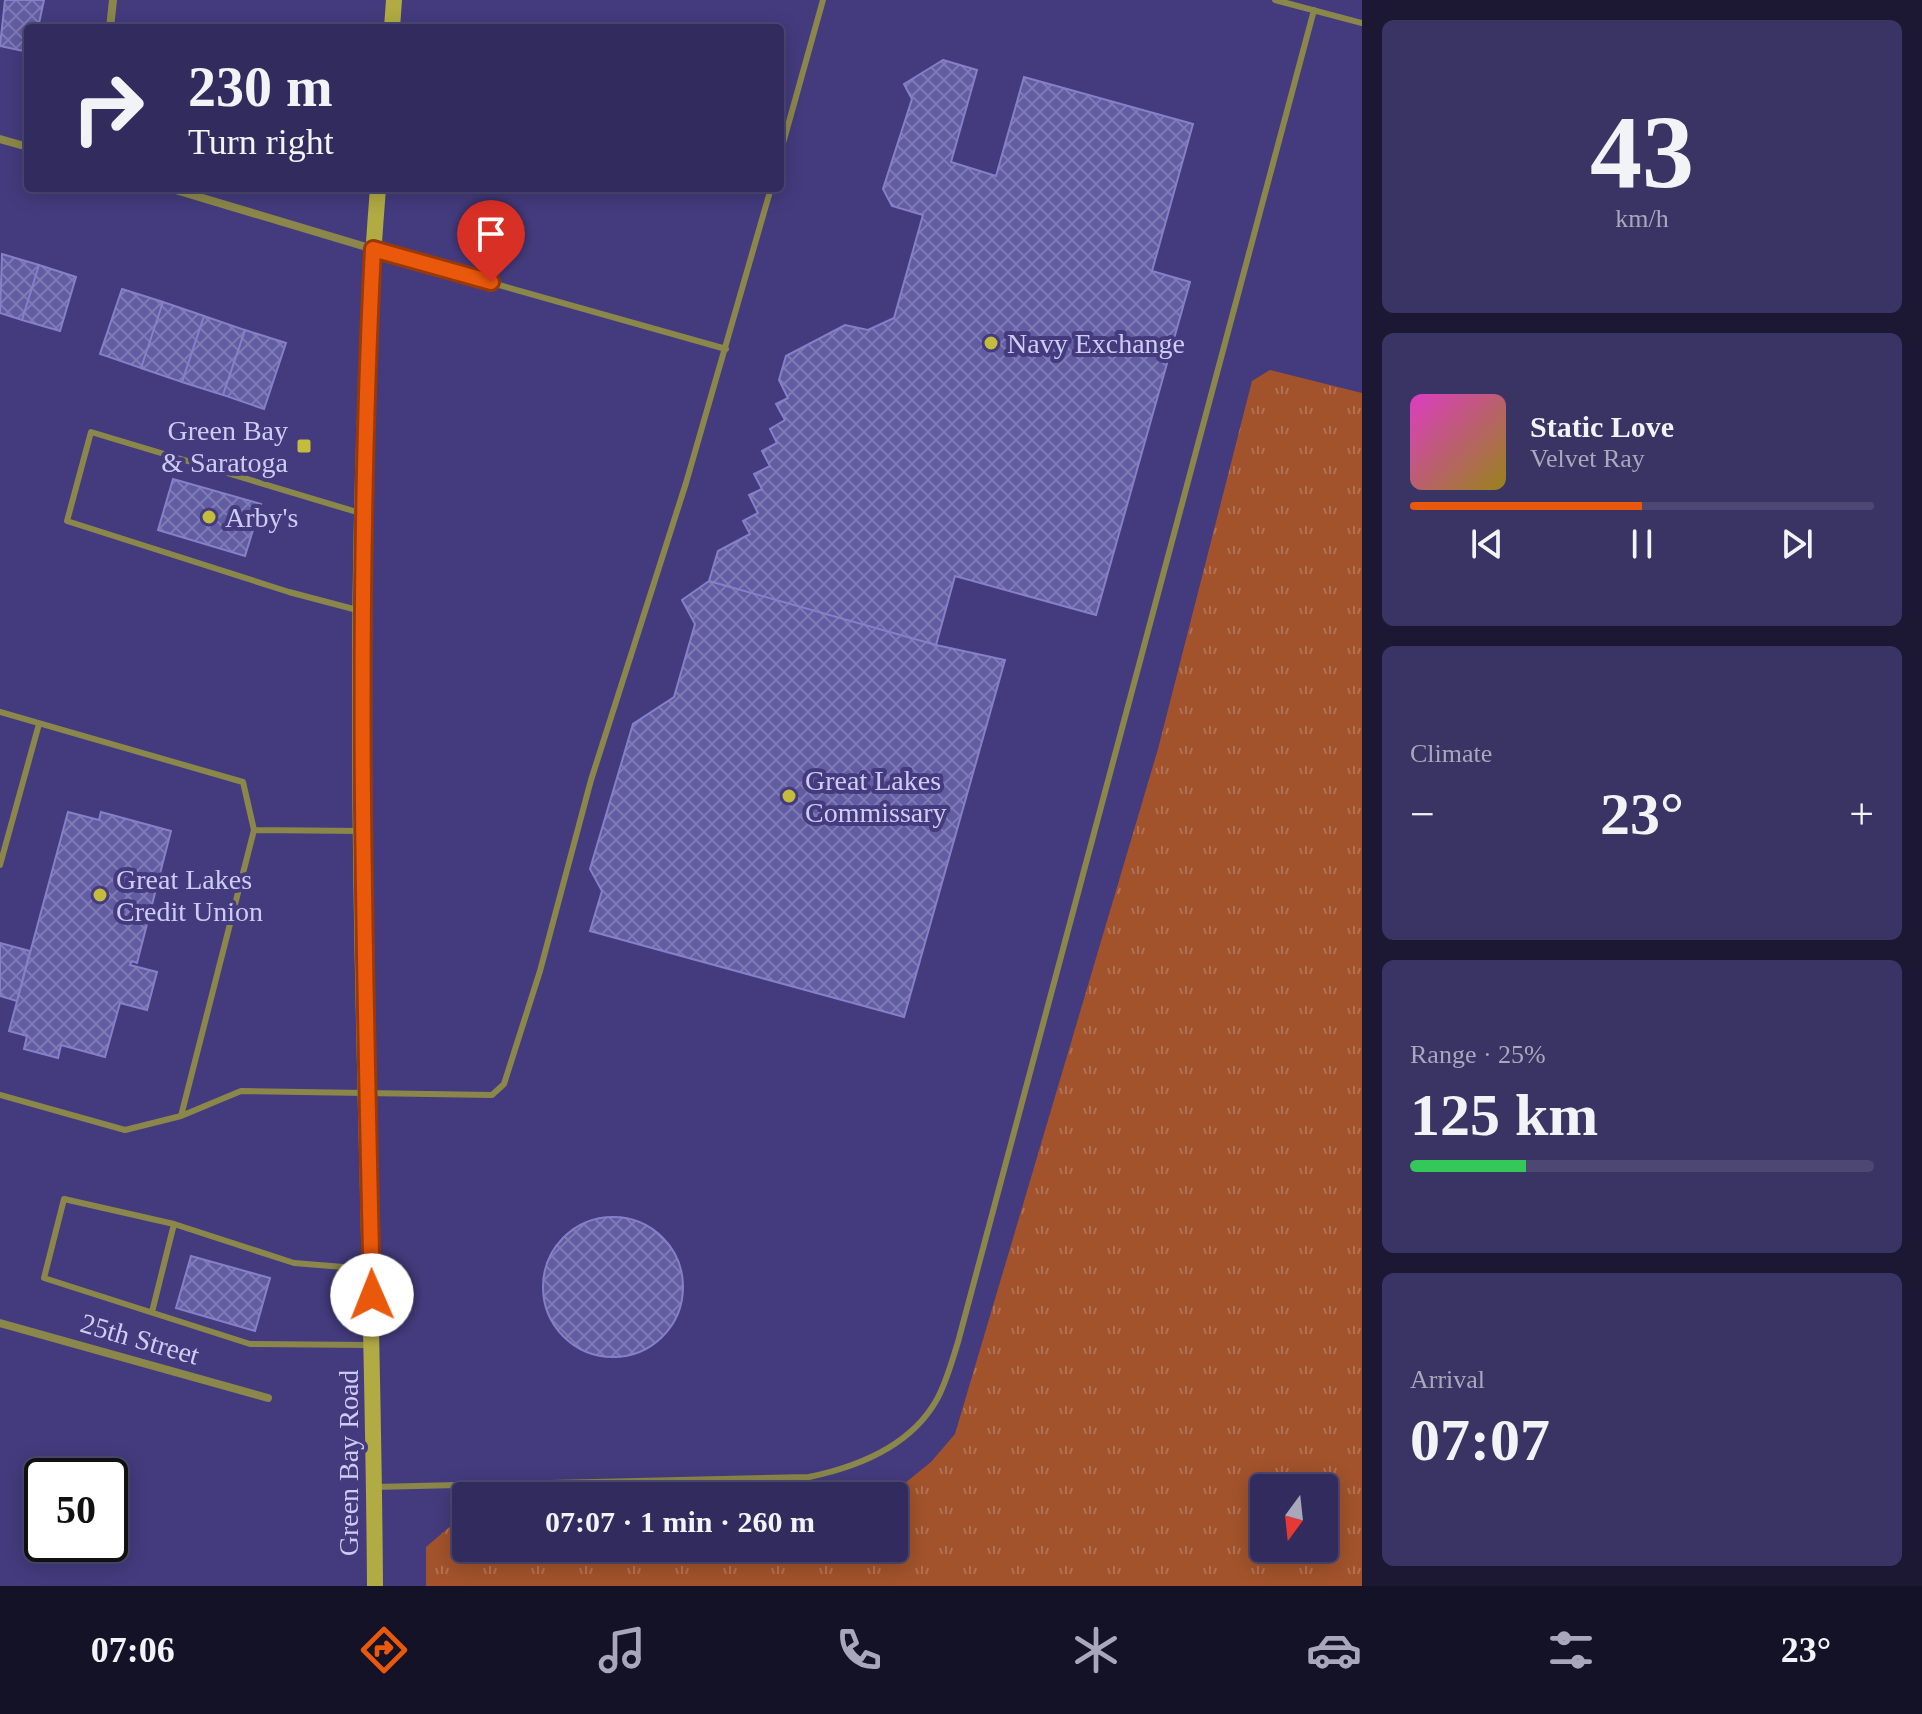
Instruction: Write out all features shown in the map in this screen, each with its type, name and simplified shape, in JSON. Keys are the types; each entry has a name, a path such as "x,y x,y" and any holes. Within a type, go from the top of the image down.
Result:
{"main road":[{"path":"392,24 394,0"},
{"name":"Green Bay Road","path":"375,1586 361,611 362,514 378,192"}],"street":[{"path":"110,24 113,0"},
{"path":"0,139 24,146"},
{"path":"182,192 373,249"},
{"name":"25th Street","path":"0,1323 268,1398"}],"lane":[{"path":"784,140 823,0"},
{"path":"1275,0 1362,23"},
{"path":"374,1487 809,1477 838,1471 892,1446 918,1424 937,1401 958,1342 1314,10"},
{"path":"0,1095 125,1130 181,1116 241,1091 492,1095 504,1084 540,971 625,669 726,349 770,192"},
{"path":"373,249 726,349"},
{"path":"361,611 289,592 67,521 91,432 362,514"},
{"path":"0,712 243,782 254,830 181,1116"},
{"path":"0,865 39,724"},
{"path":"254,830 362,831"},
{"path":"372,1270 294,1263 174,1224 64,1199 44,1278 250,1344 373,1345"},
{"path":"152,1312 174,1224"}],"green space":[{"path":"1270,370 1362,393 1362,1586 426,1586 426,1547 452,1525 452,1562 908,1562 906,1482 931,1462 955,1434 1158,749 1252,381"}],"building":[{"path":"5,0 44,0 39,24 24,24 24,51 0,46"},
{"name":"Navy Exchange","path":"943,60 977,70 951,162 996,176 1024,77 1193,124 1152,271 1190,282 1096,615 955,576 936,645 709,581 718,551 750,534 743,521 758,513 749,495 762,489 754,474 770,466 762,451 777,443 770,429 785,420 776,404 788,398 779,380 786,356 845,325 868,330 894,318 923,215 892,206 883,189 912,99 904,84"},
{"path":"2,254 39,265 22,320 0,313"},
{"path":"39,265 76,277 60,331 22,320"},
{"path":"122,289 163,302 141,368 100,354"},
{"path":"163,302 204,316 182,382 141,368"},
{"path":"204,316 245,330 223,395 182,382"},
{"path":"245,330 286,343 264,409 223,395"},
{"name":"Arby's","path":"173,479 261,504 245,556 158,530"},
{"name":"Great Lakes Commissary","path":"709,581 936,645 1005,660 904,1017 590,931 602,891 590,869 633,724 674,697 695,624 682,600"},
{"name":"Great Lakes Credit Union","path":"68,812 99,820 101,812 171,831 137,963 132,961 130,965 157,972 147,1010 120,1003 105,1057 61,1045 58,1058 24,1049 27,1036 9,1031"},
{"path":"0,943 30,951 17,1001 0,996"},
{"path":"613,1217 640,1222 663,1237 678,1260 683,1287 678,1314 663,1337 640,1352 613,1357 586,1352 563,1337 548,1314 543,1287 548,1260 563,1237 586,1222"},
{"path":"191,1256 270,1278 255,1331 176,1308"}],"place":[{"name":"Navy Exchange","path":"991,343"},
{"name":"Green Bay & Saratoga","path":"304,446"},
{"name":"Arby's","path":"209,517"},
{"name":"Great Lakes Commissary","path":"789,796"},
{"name":"Great Lakes Credit Union","path":"100,895"}],"route":[{"path":"372,1295 362,831 361,611 363,469 373,249 491,282"}]}
